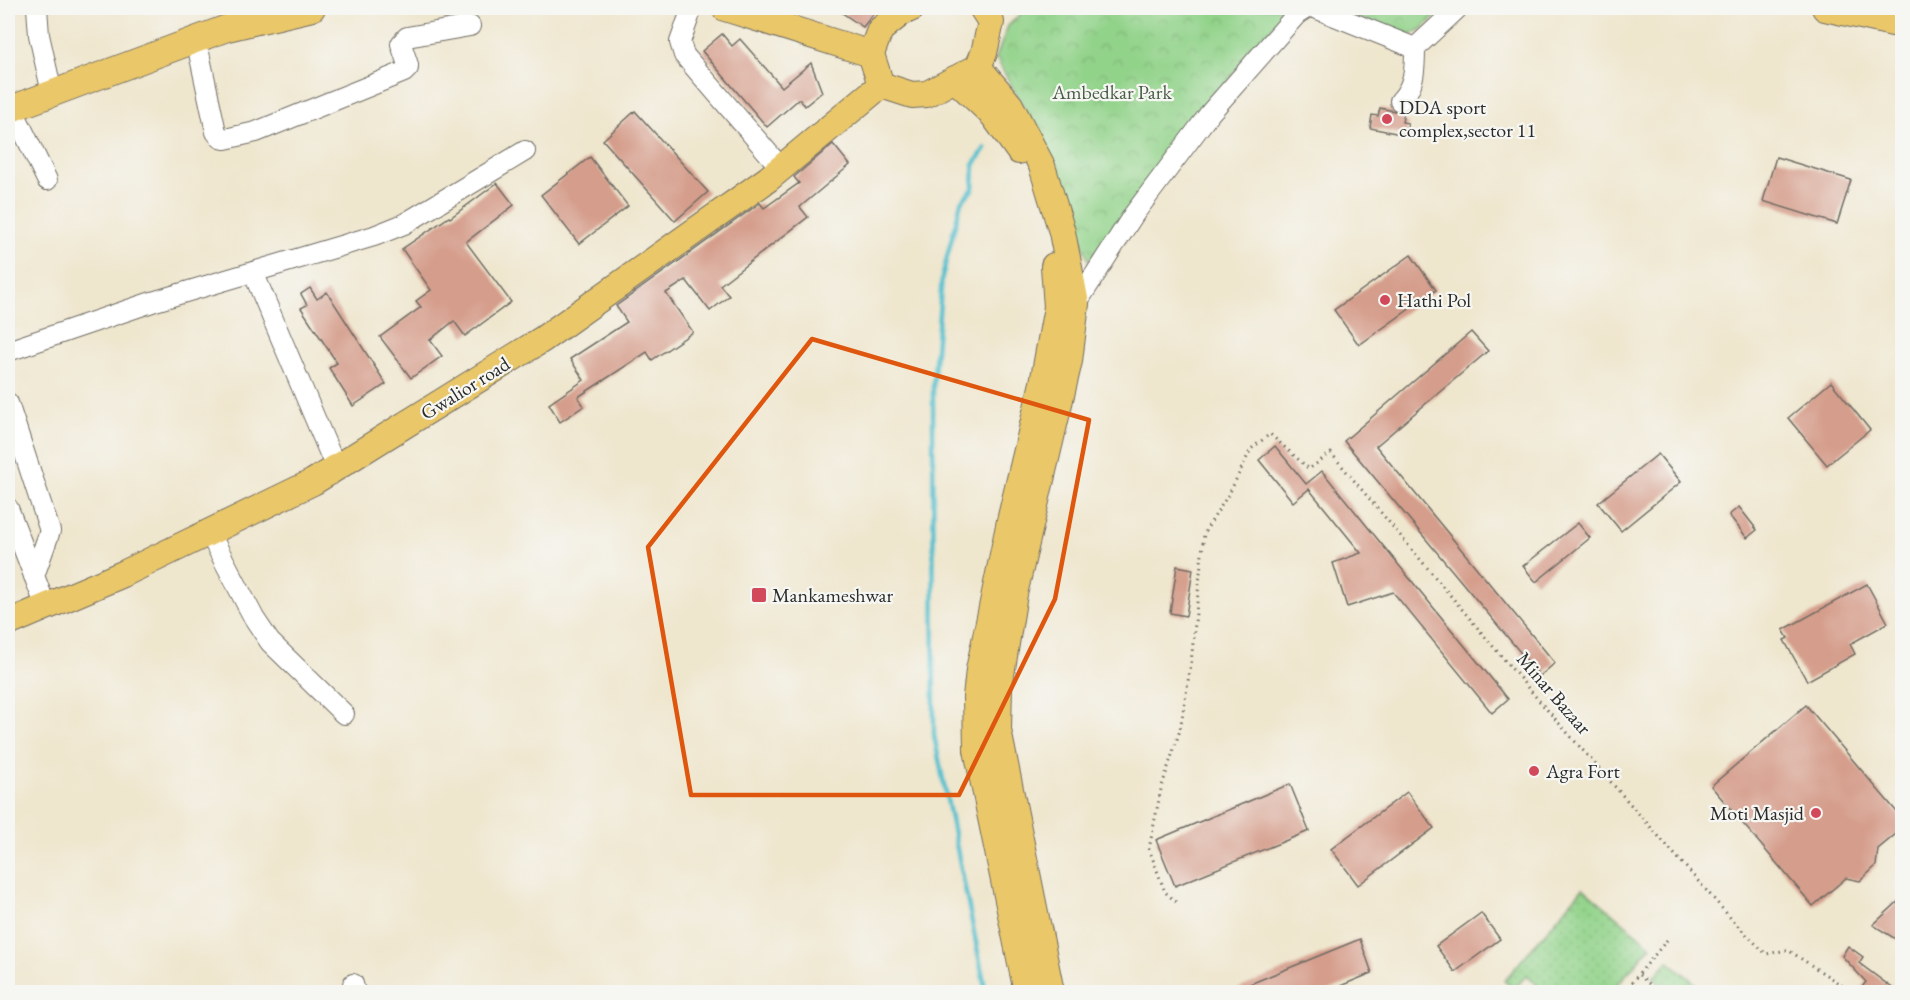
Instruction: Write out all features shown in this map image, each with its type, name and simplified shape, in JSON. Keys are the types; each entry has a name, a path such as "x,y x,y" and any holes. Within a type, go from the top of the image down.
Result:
{"main road":[{"path":"10,109 227,28 312,8"},
{"path":"725,8 871,54"},
{"path":"912,8 901,13 880,30 871,54 881,85 912,94 927,94 978,67 984,53 993,12"},
{"path":"1825,8 1902,26"},
{"path":"978,67 1010,105 1042,166 1062,232 1076,304 1070,361 1014,594 999,687 987,710 977,750 1027,993"},
{"path":"955,79 993,115 1022,155 1047,231 1057,286 1057,307 1043,383 1010,520 976,697 987,710 998,730 1051,993"},
{"name":"Gwalior road","path":"8,623 123,573 313,482 336,468 543,339 781,168 881,85"}],"street":[{"path":"37,8 39,35 52,93"},
{"path":"692,8 680,42 684,56 781,168"},
{"path":"1076,304 1134,214 1210,113 1297,14 1307,8"},
{"path":"1315,8 1415,48"},
{"path":"1400,101 1408,93 1412,82 1415,48 1458,8"},
{"path":"196,39 216,132 225,139 256,132 404,72 408,65 401,44 407,37 470,26"},
{"path":"10,109 47,180"},
{"path":"8,351 152,302 374,236 404,224 525,151"},
{"path":"253,272 336,468"},
{"path":"8,403 50,531 34,576"},
{"path":"8,508 46,607"},
{"path":"209,532 254,618 270,642 344,714"}],"path":[{"name":"Minar Bazaar","path":"1176,902 1165,892 1149,849 1161,789 1180,730 1191,663 1204,534 1230,492 1251,449 1270,434 1309,470 1331,453 1528,687 1735,923 1766,954 1788,950 1852,993"},
{"path":"1624,993 1667,940"},
{"path":"1639,975 1659,993"}],"highlighted area":[{"path":"812,339 1089,420 1055,599 959,795 691,795 648,547"}],"green space":[{"name":"Ambedkar Park","path":"1027,8 1290,8 1253,48 1089,261 1048,151 996,58 1008,26"},
{"path":"1337,8 1445,8 1421,30 1405,38"},
{"path":"1583,888 1651,946 1611,992 1530,992 1537,984 1527,975 1514,989 1504,981"},
{"path":"1668,961 1706,992 1670,992 1653,978"}],"building":[{"path":"835,8 878,8 863,27"},
{"path":"722,34 732,46 740,39 782,87 811,63 822,92 805,106 799,99 767,127 702,51"},
{"name":"DDA sport complex,sector 11","path":"1380,108 1404,113 1402,122 1408,123 1406,135 1370,128 1372,115 1378,116"},
{"path":"635,111 708,192 675,221 603,140"},
{"path":"833,144 850,165 800,207 808,217 720,285 729,296 710,311 686,280 666,293 693,332 652,360 647,352 578,397 584,406 560,422 549,404 584,380 570,359 627,322 616,306 760,203 764,208 799,183 794,177"},
{"path":"590,157 628,206 579,244 541,195"},
{"path":"1776,157 1851,180 1837,224 1763,201"},
{"path":"497,183 514,205 466,242 511,302 465,336 454,321 430,340 442,356 411,378 380,337 421,307 416,301 431,290 402,249 450,218"},
{"name":"Hathi Pol","path":"1411,255 1436,290 1359,345 1334,310"},
{"path":"310,288 317,299 327,292 386,384 353,406 329,368 337,363 301,308 307,305 301,294"},
{"path":"1471,332 1488,351 1376,446 1555,663 1540,676 1344,441"},
{"path":"1831,382 1870,430 1827,465 1788,418"},
{"path":"1275,446 1306,484 1322,471 1508,699 1492,713 1393,592 1347,607 1333,563 1361,553 1309,489 1293,502 1259,460"},
{"path":"1658,454 1681,482 1621,531 1598,503"},
{"path":"1739,507 1757,530 1747,538 1729,515"},
{"path":"1578,523 1590,538 1536,582 1523,566"},
{"path":"1177,566 1193,569 1186,616 1170,613"},
{"path":"1867,584 1888,623 1850,644 1855,654 1807,681 1784,640 1788,638 1783,630"},
{"path":"1806,705 1902,818 1902,829 1878,849 1876,866 1860,881 1846,878 1813,906 1711,786"},
{"path":"1290,784 1309,831 1175,886 1156,840"},
{"path":"1407,792 1434,828 1358,885 1331,849"},
{"path":"1902,898 1902,932 1897,940 1873,925"},
{"path":"1481,913 1500,939 1455,972 1436,946"},
{"path":"1360,939 1372,973 1323,993 1228,993"},
{"path":"1848,946 1863,957 1859,963 1899,993 1857,993 1866,982 1842,956"}],"waterway":[{"path":"985,148 974,165 973,189 961,202 942,277 933,388 934,735 986,992"}],"place":[{"name":"DDA sport complex,sector 11","path":"1387,119"},
{"name":"Hathi Pol","path":"1385,300"},
{"name":"Mankameshwar","path":"759,595"},
{"name":"Agra Fort","path":"1534,771"},
{"name":"Moti Masjid","path":"1816,813"}]}
